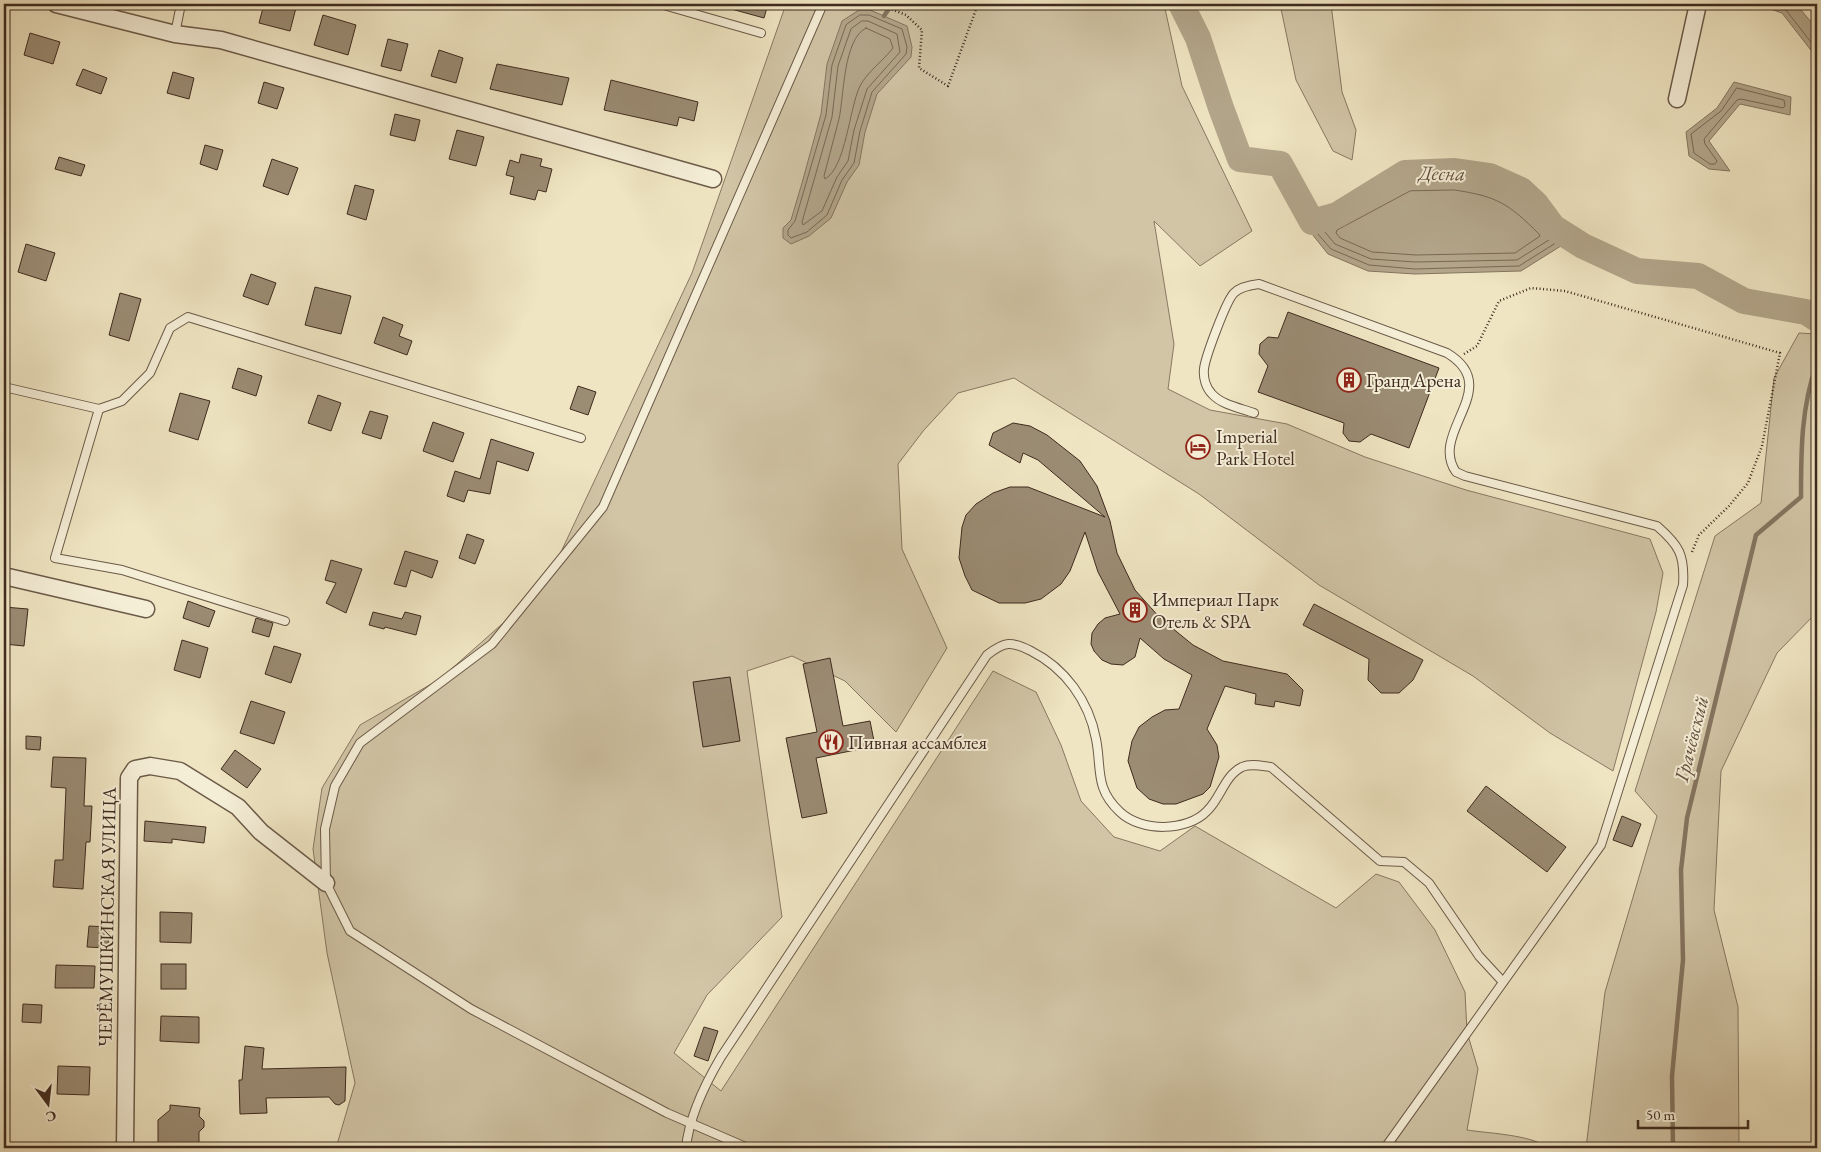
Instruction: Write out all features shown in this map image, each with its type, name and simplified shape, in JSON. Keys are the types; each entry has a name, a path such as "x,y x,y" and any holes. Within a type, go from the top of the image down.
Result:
{"street":[{"path":"56,4 175,34 221,40 713,179"},
{"path":"1677,99 1698,4"},
{"path":"4,576 146,609"},
{"name":"ЧЕРЁМУШКИНСКАЯ УЛИЦА","path":"125,1148 129,778 135,769 150,766 180,771 238,807 261,832 326,883"}],"lane":[{"path":"175,34 181,4"},
{"path":"660,4 761,32"},
{"path":"748,1148 691,1123 471,1009 350,931 326,883 325,829 335,786 360,743 492,644 604,507 823,4"},
{"path":"1254,413 1221,402 1211,394 1205,383 1204,369 1227,303 1234,293 1246,286 1259,284 1447,353 1457,359 1469,379 1470,393 1450,443 1449,455 1456,472 1465,476 1656,526 1673,540 1681,553 1684,568 1683,585 1601,845 1385,1148"},
{"path":"4,386 99,409 122,401 150,372 170,328 188,317 581,438"},
{"path":"99,409 55,558 122,570 286,622"},
{"path":"686,1148 691,1123 711,1075 722,1057 987,655 999,646 1014,643 1049,660 1073,685 1090,714 1096,740 1098,773 1104,791 1120,813 1144,825 1166,827 1190,822 1207,812 1218,798 1231,775 1243,767 1256,765 1272,767 1380,861 1404,862 1429,884 1479,956 1503,982"}],"path":[{"path":"879,4 906,15 922,30 919,68 948,86 978,4"},
{"path":"1457,359 1477,346 1499,301 1531,288 1565,291 1780,353 1762,446 1748,483 1730,506 1700,535 1684,568"}],"shaded area":[{"path":"786,4 1164,4 1182,86 1252,231 1200,266 1154,221 1174,344 1168,389 1210,410 1287,424 1365,457 1466,490 1650,539 1663,573 1656,612 1613,771 1550,733 1473,676 1319,585 1199,494 1014,378 958,393 924,430 898,464 902,549 947,648 896,732 845,681 792,656 747,671 782,917 707,995 674,1053 721,1091 993,671 1036,692 1061,745 1081,801 1114,837 1160,851 1195,826 1336,908 1376,874 1399,882 1435,930 1465,992 1467,1032 1478,1069 1467,1130 1521,1137 1532,1140 1547,1148 336,1148 355,1083 327,953 313,849 322,788 360,725 440,679 545,586 692,273"},
{"path":"1280,4 1331,4 1342,92 1356,130 1352,160 1333,151 1296,80"},
{"path":"1799,333 1817,334 1817,612 1777,653 1721,771 1714,910 1738,1007 1739,1148 1586,1148 1605,992 1657,816 1635,791 1715,536 1761,503 1774,378"}],"water":[{"path":"1756,4 1796,4 1817,29 1817,58 1782,13"},
{"path":"859,10 870,10 907,26 912,47 911,57 877,94 865,132 859,165 847,182 831,218 809,236 791,244 783,238 783,228 791,220 821,114 827,64 842,21"},
{"path":"1734,82 1791,97 1790,115 1740,104 1709,141 1730,171 1709,169 1689,156 1686,132 1717,108"},
{"path":"1455,171 1490,176 1521,190 1572,239 1521,271 1415,274 1368,271 1328,254 1312,234 1312,222 1405,173"}],"building":[{"path":"264,4 297,4 290,31 259,23"},
{"path":"725,4 768,4 764,18 724,7"},
{"path":"323,15 356,25 348,55 314,45"},
{"path":"30,33 60,42 53,64 24,55"},
{"path":"388,39 408,44 401,71 381,66"},
{"path":"439,50 463,58 456,83 431,76"},
{"path":"497,64 569,78 562,105 490,89"},
{"path":"83,69 107,78 101,94 76,85"},
{"path":"173,72 194,78 189,99 167,93"},
{"path":"611,80 698,102 694,121 679,117 677,126 604,110"},
{"path":"264,82 284,88 277,109 258,103"},
{"path":"395,114 420,120 415,141 390,135"},
{"path":"457,130 484,137 476,166 449,159"},
{"path":"205,145 223,150 217,170 200,164"},
{"path":"521,154 542,159 540,166 552,169 546,192 538,190 535,200 510,194 514,177 506,175 510,160 519,163"},
{"path":"59,157 85,165 81,176 55,169"},
{"path":"272,159 298,168 288,195 263,186"},
{"path":"355,185 374,190 366,220 347,214"},
{"path":"26,244 55,253 46,281 18,272"},
{"path":"251,274 276,283 268,305 243,296"},
{"path":"315,287 351,296 341,334 305,325"},
{"path":"120,293 141,299 129,341 109,335"},
{"name":"Гранд Арена","path":"1288,312 1439,368 1409,448 1371,434 1360,442 1349,441 1343,433 1344,423 1258,392 1268,366 1259,354 1260,344 1268,337 1278,338"},
{"path":"383,317 403,325 399,336 412,341 407,355 374,343"},
{"path":"238,368 262,376 256,396 232,388"},
{"path":"578,386 596,392 588,415 570,409"},
{"path":"180,393 210,401 198,440 169,431"},
{"path":"318,395 341,403 331,431 308,423"},
{"path":"370,411 388,416 381,439 362,433"},
{"path":"433,422 464,433 453,462 423,451"},
{"name":"Империал Парк Отель & SPA","path":"1013,423 1030,426 1047,435 1080,461 1097,486 1110,521 1117,553 1135,590 1161,619 1193,645 1223,661 1287,674 1303,690 1300,706 1275,701 1274,707 1255,704 1256,694 1225,686 1207,729 1217,745 1219,757 1210,787 1203,794 1176,804 1163,804 1149,799 1137,788 1128,761 1132,741 1139,727 1152,717 1165,710 1179,709 1192,675 1164,659 1140,638 1135,657 1123,665 1111,664 1102,660 1094,651 1091,644 1092,633 1098,624 1105,618 1120,614 1098,572 1085,532 1070,571 1061,584 1041,599 1025,603 999,603 972,590 959,558 962,527 966,515 976,504 993,493 1010,487 1028,487 1105,517 1038,460 1023,453 1020,463 989,445 993,433"},
{"path":"491,439 534,453 528,471 497,461 490,494 468,490 464,502 447,496 455,471 480,479"},
{"path":"467,534 484,540 475,564 459,558"},
{"path":"405,551 438,561 432,578 411,570 406,587 394,584"},
{"path":"331,560 362,569 346,613 326,603 336,583 325,580"},
{"path":"188,601 215,611 209,627 183,618"},
{"path":"1314,604 1423,660 1413,680 1399,693 1381,693 1368,680 1369,659 1303,625"},
{"path":"4,607 28,609 24,646 4,644"},
{"path":"373,612 402,619 405,612 421,616 416,635 369,625"},
{"path":"256,618 273,623 269,637 252,632"},
{"path":"182,640 208,648 200,678 174,670"},
{"path":"274,646 301,654 291,683 265,674"},
{"name":"Пивная ассамблея","path":"830,658 843,726 870,721 875,746 816,758 827,813 802,818 786,738 817,732 803,664"},
{"path":"730,677 740,741 703,747 693,682"},
{"path":"251,701 285,712 274,744 240,733"},
{"path":"26,736 41,737 40,750 26,749"},
{"path":"235,750 261,769 247,788 221,769"},
{"path":"53,757 86,758 84,806 92,806 90,842 86,842 83,889 53,887 55,860 63,860 66,788 51,787"},
{"path":"1486,786 1566,847 1547,872 1467,811"},
{"path":"1622,816 1641,824 1632,847 1613,840"},
{"path":"145,821 206,827 204,843 172,839 172,843 144,841"},
{"path":"160,912 192,913 191,943 160,942"},
{"path":"89,926 109,927 108,948 87,947"},
{"path":"161,964 186,964 186,989 161,989"},
{"path":"56,965 95,966 94,988 55,988"},
{"path":"23,1004 42,1005 41,1023 22,1022"},
{"path":"161,1016 199,1017 199,1043 160,1041"},
{"path":"704,1027 718,1031 708,1061 694,1056"},
{"path":"245,1046 264,1048 262,1069 346,1067 345,1101 339,1105 335,1104 329,1097 266,1098 267,1113 240,1114 239,1080 242,1080"},
{"path":"58,1066 90,1067 89,1095 57,1094"},
{"path":"170,1105 200,1108 199,1116 204,1121 204,1127 199,1132 199,1145 158,1145 158,1120 170,1110"}],"waterway":[{"path":"884,16 892,4"},
{"name":"Десна","path":"1181,4 1198,38 1240,159 1280,164 1312,222 1337,215 1405,173 1455,171 1490,176 1521,190 1536,204 1553,227 1583,246 1637,271 1698,276 1744,301 1806,312 1817,319"},
{"name":"Грачёвский","path":"1673,1148 1672,1076 1683,960 1681,870 1687,818 1756,535 1801,497 1803,429 1808,396 1817,363"}],"place":[{"name":"Гранд Арена","path":"1349,380"},
{"name":"Imperial Park Hotel","path":"1198,447"},
{"name":"Империал Парк Отель & SPA","path":"1135,610"},
{"name":"Пивная ассамблея","path":"831,742"}]}
